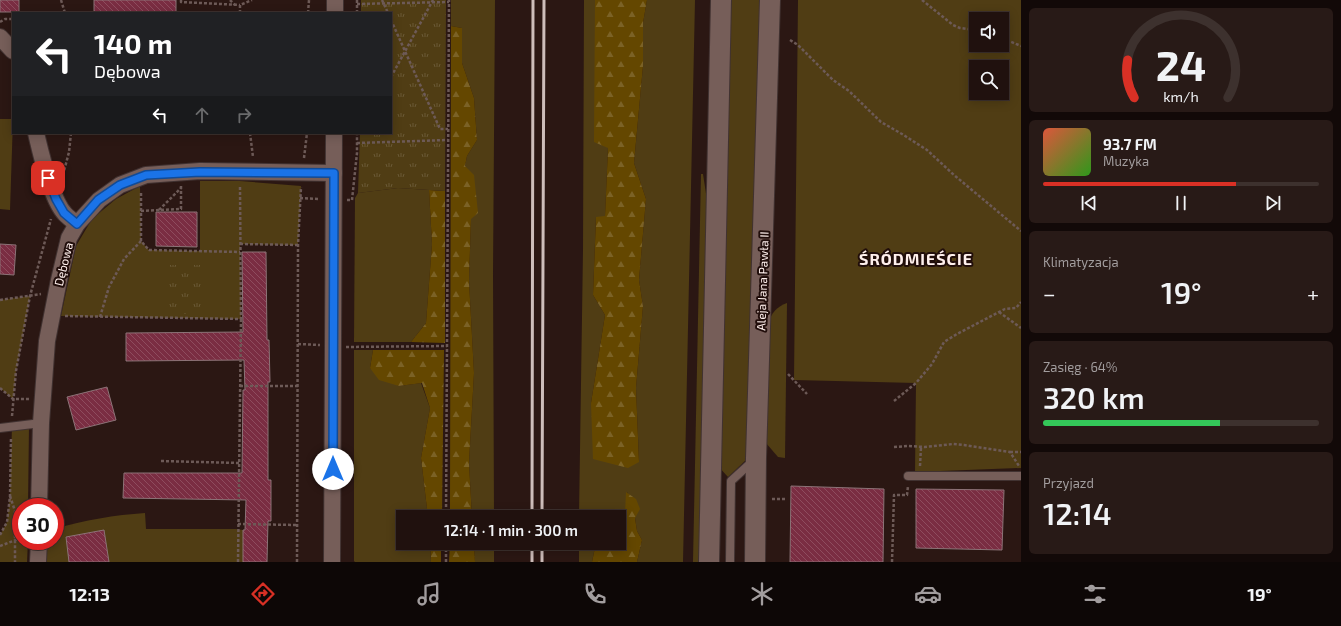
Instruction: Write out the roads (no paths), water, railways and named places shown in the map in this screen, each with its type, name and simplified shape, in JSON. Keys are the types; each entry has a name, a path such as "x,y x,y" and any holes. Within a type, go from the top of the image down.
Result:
{"street":[{"path":"335,0 335,12"},
{"path":"709,562 720,0"},
{"name":"Aleja Jana Pawła II","path":"755,562 756,458 770,0"},
{"path":"0,38 12,50"},
{"path":"36,134 45,168 56,199 64,213 77,224"},
{"path":"332,562 334,134"},
{"name":"Dębowa","path":"39,498 41,423 47,341 58,280 69,238 77,224 98,200 120,185 146,175 200,172 298,179 334,173"},
{"path":"38,562 39,550"}],"lane":[{"path":"0,428 41,423"},
{"path":"730,562 731,481 756,458"},
{"path":"908,476 1021,476"}],"railway":[{"path":"532,510 533,0"},
{"path":"542,510 544,0"},
{"path":"532,550 532,562"},
{"path":"542,550 542,562"}],"district":[{"name":"ŚRÓDMIEŚCIE","path":"916,258"}]}
